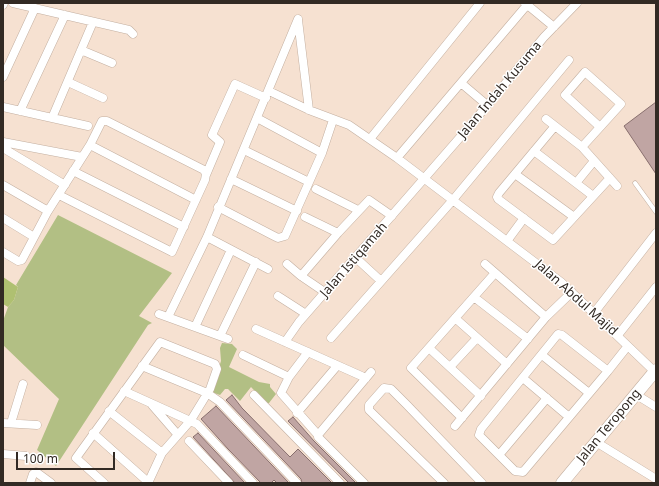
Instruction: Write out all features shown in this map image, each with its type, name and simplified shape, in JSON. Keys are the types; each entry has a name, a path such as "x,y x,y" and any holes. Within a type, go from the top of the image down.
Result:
{"main road":[{"name":"Jalan Teropong","path":"562,483 635,394 656,371"}],"street":[{"path":"13,3 129,30 133,34"},
{"path":"370,139 480,3"},
{"name":"Jalan Indah Kusuma","path":"425,178 554,27 577,3"},
{"path":"397,158 526,4 554,27"},
{"path":"3,77 35,8"},
{"path":"20,110 65,15"},
{"path":"168,317 207,237 218,207 244,150 298,19 309,110"},
{"path":"52,118 93,22"},
{"path":"81,50 112,63"},
{"path":"331,338 452,201 569,60"},
{"path":"582,147 621,104 585,72 565,95 600,126"},
{"path":"68,82 103,98"},
{"path":"460,83 487,105"},
{"name":"Jalan Abdul Majid","path":"206,175 220,142 212,135 235,84 267,94 349,125 425,178 452,201 537,262 618,335 627,347 656,371"},
{"path":"3,107 88,126"},
{"path":"257,118 322,153"},
{"path":"546,119 582,147 617,186"},
{"path":"218,207 278,238 285,236 322,153 333,120"},
{"path":"3,252 20,261 48,211 90,145 102,121 107,121 204,170 206,175 173,250 169,251 59,195"},
{"path":"555,126 497,197 553,240 610,178"},
{"path":"3,142 82,157"},
{"path":"90,145 196,200"},
{"path":"3,148 65,184"},
{"path":"244,150 309,182"},
{"path":"534,151 593,196"},
{"path":"576,183 594,161"},
{"path":"73,171 184,226"},
{"path":"515,174 574,217"},
{"name":"Jalan Istiqamah","path":"284,342 306,314 326,293 425,178"},
{"path":"231,179 297,211"},
{"path":"3,184 48,211"},
{"path":"316,189 358,210"},
{"path":"301,276 358,210 369,200 392,216"},
{"path":"305,217 338,233"},
{"path":"3,218 34,236"},
{"path":"507,241 524,218"},
{"path":"594,313 656,233"},
{"path":"207,237 268,269"},
{"path":"195,327 232,250"},
{"path":"356,258 381,281"},
{"path":"159,314 224,338 256,262"},
{"path":"287,264 301,276 326,293"},
{"path":"485,264 546,317"},
{"path":"462,418 412,370 412,366 495,273"},
{"path":"618,335 656,287"},
{"path":"455,426 546,317 572,292"},
{"path":"278,296 306,314"},
{"path":"474,297 528,339"},
{"path":"455,318 507,364"},
{"path":"256,329 337,366 368,375 318,435"},
{"path":"608,371 561,334 555,337 479,432 515,471 523,472 608,371 627,347"},
{"path":"450,367 477,338"},
{"path":"93,433 148,482 162,453 191,420 207,394 216,372 215,364 160,342 93,433 76,459 104,483"},
{"path":"429,348 481,396"},
{"path":"308,352 289,377 281,393 297,413 318,435 318,437 364,483"},
{"path":"243,355 289,377"},
{"path":"542,355 589,393"},
{"path":"142,366 207,394 220,402 297,483"},
{"path":"297,413 337,366"},
{"path":"523,378 569,417"},
{"path":"23,384 7,423 37,425"},
{"path":"444,483 369,410 369,405 384,388 391,390 482,483"},
{"path":"124,391 191,420 201,428 253,483"},
{"path":"635,394 656,407"},
{"path":"254,395 340,483"},
{"path":"499,455 547,398"},
{"path":"150,403 178,435"},
{"path":"109,411 162,453"},
{"path":"189,441 229,483"},
{"path":"596,442 656,479"},
{"path":"3,454 26,456"},
{"path":"30,483 33,474 36,472 51,483"}],"lane":[{"path":"635,183 656,212"}],"green space":[{"path":"58,215 172,273 139,316 152,323 148,325 56,466 37,450 59,399 3,345 3,321 8,307 14,300 18,287 16,285"},
{"path":"3,277 18,287 14,300 8,307 3,304"},
{"path":"222,343 232,344 237,349 229,367 259,382 270,384 270,387 276,394 269,403 266,403 251,387 240,401 228,389 225,389 220,395 211,392 221,361 220,348"}],"building":[{"path":"656,102 656,174 624,126"},
{"path":"232,395 242,408 290,457 298,449 332,483 302,483 301,479 226,400"},
{"path":"216,406 289,483 277,483 274,480 271,483 261,483 228,449 201,419"},
{"path":"293,417 314,441 356,483 349,483 288,421"},
{"path":"198,433 245,483 235,483 193,437"}]}
